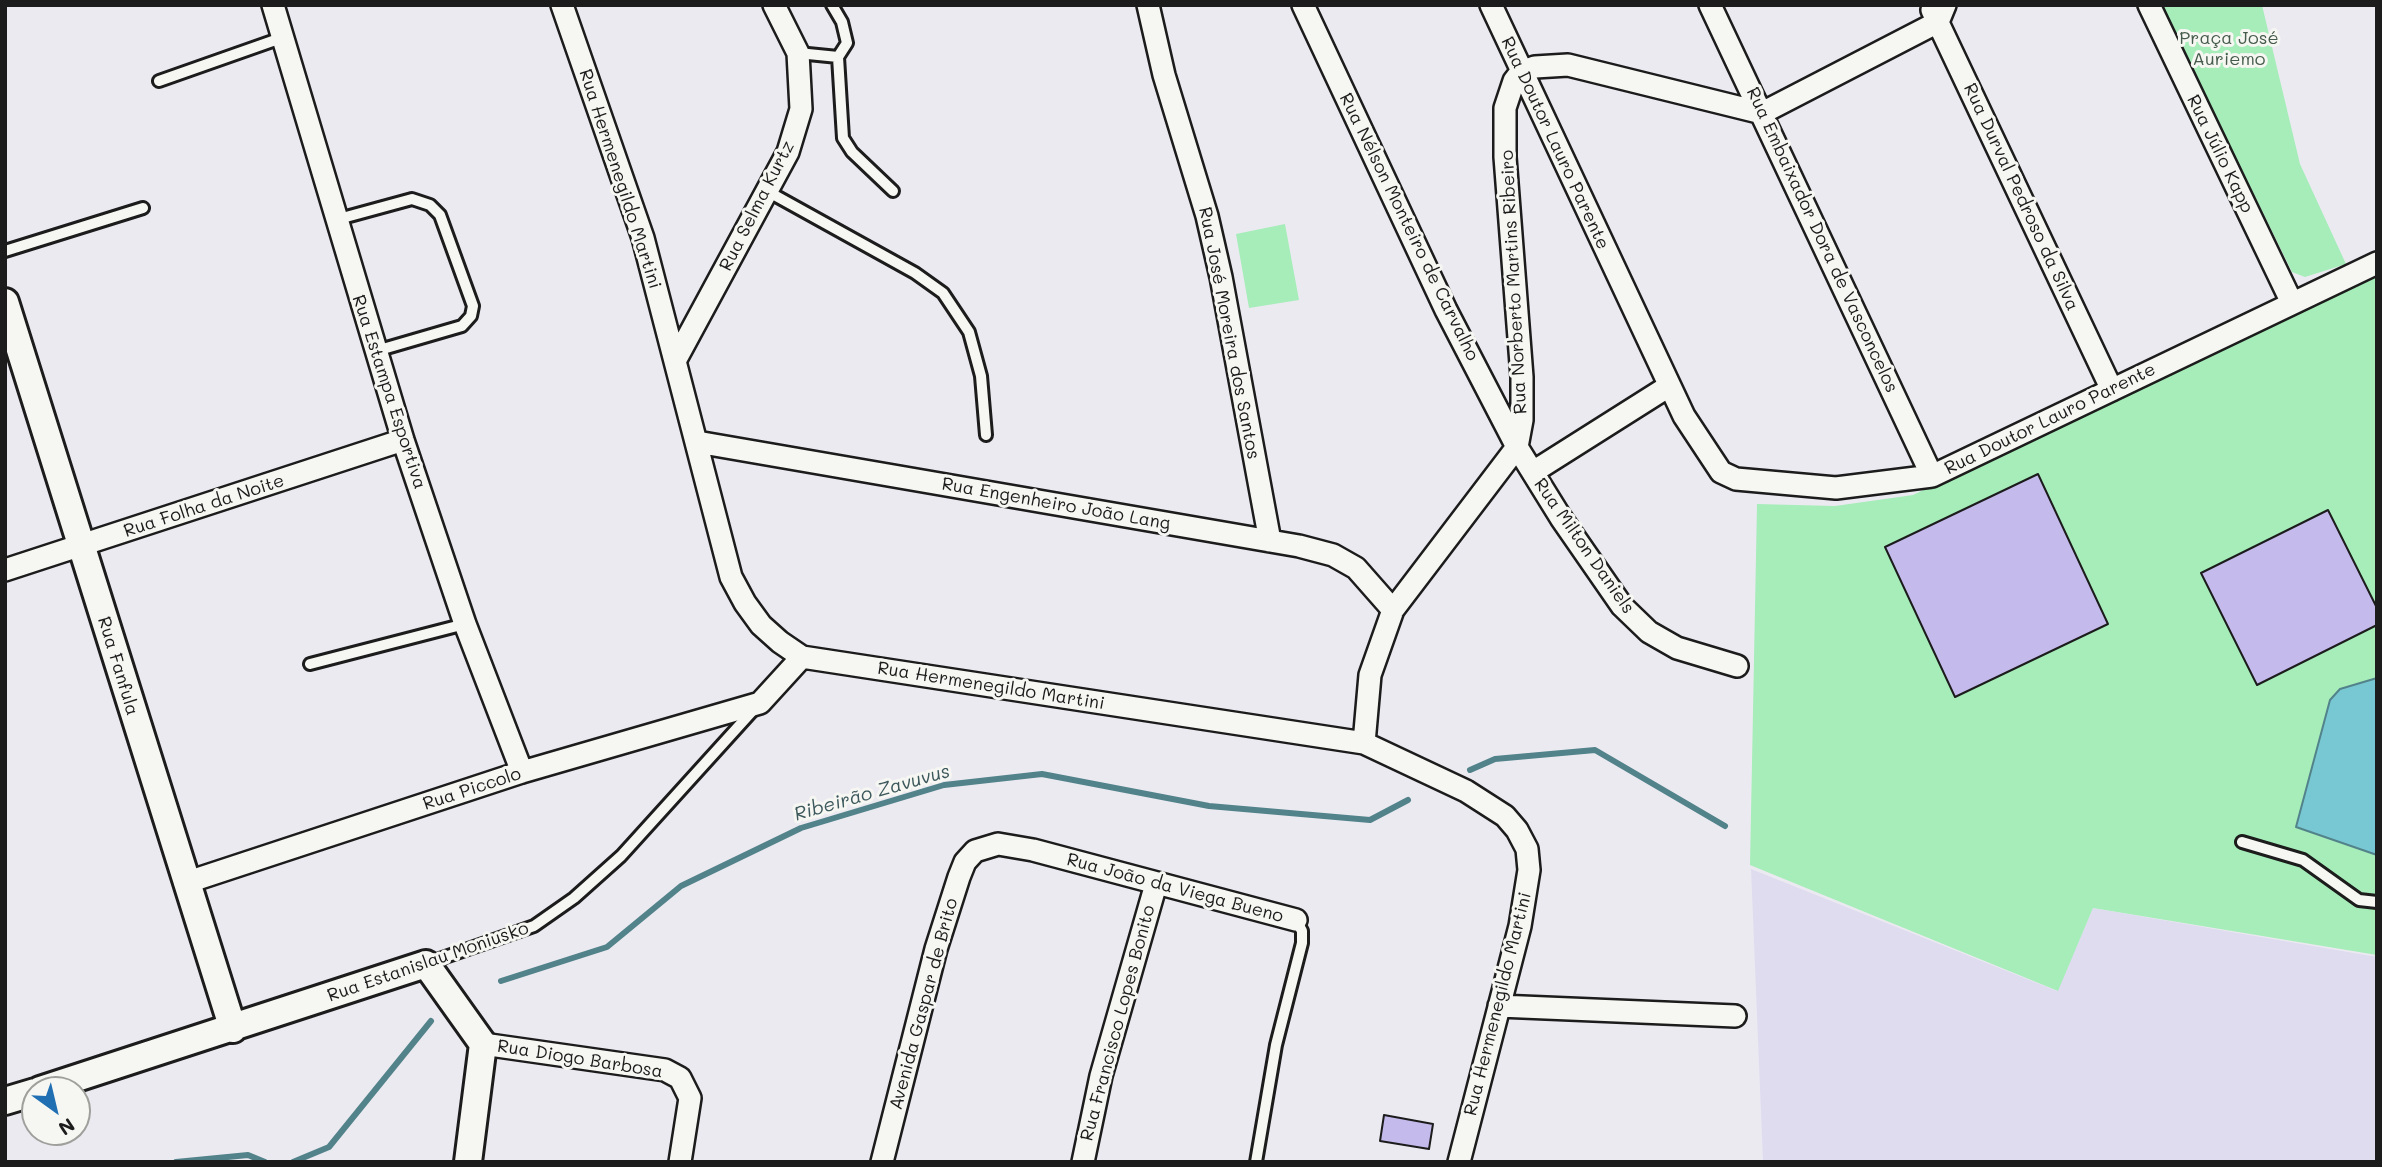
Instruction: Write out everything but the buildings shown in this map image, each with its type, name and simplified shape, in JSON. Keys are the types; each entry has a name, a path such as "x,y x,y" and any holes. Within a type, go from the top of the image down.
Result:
{"street":[{"name":"Rua Estampa Esportiva","path":"273,5 335,220 403,440 465,624 522,772"},
{"name":"Rua Hermenegildo Martini","path":"562,5 643,238 731,577 761,625 802,657 1364,743 1466,791 1495,809 1517,830 1527,849 1529,870 1520,926 1459,1162"},
{"name":"Rua Selma Kurtz","path":"675,360 789,152 801,109 798,53 774,5"},
{"name":"Rua José Moreira dos Santos","path":"1148,5 1164,75 1207,216 1222,277 1270,541"},
{"name":"Rua Nélson Monteiro de Carvalho","path":"1303,5 1446,310 1517,447"},
{"name":"Rua Doutor Lauro Parente","path":"1491,5 1669,386 1704,450 1721,471 1736,479 1836,488 1932,476 2377,263"},
{"name":"Rua Embaixador Dora de Vasconcelos","path":"1710,5 1932,476"},
{"name":"Rua Júlio Kapp","path":"2149,5 2292,303"},
{"path":"1521,72 1550,64 1594,69 1762,113 1938,11"},
{"name":"Rua Durval Pedroso da Silva","path":"1938,11 2112,390"},
{"name":"Rua Norberto Martins Ribeiro","path":"1364,743 1370,675 1393,610 1517,447 1522,420 1522,377 1506,177 1505,108 1509,92 1521,72"},
{"name":"Rua Fanfula","path":"5,302 233,1030"},
{"path":"1533,472 1669,386"},
{"name":"Rua Folha da Noite","path":"5,569 403,440"},
{"name":"Rua Engenheiro João Lang","path":"697,442 1270,541 1333,555 1356,568 1393,610"},
{"name":"Rua Milton Daniels","path":"1517,447 1622,606 1649,632 1677,649 1737,666"},
{"name":"Rua Estanislau Moniusko","path":"761,703 802,657"},
{"name":"Rua Piccolo","path":"185,883 522,772 761,703"},
{"name":"Rua João da Viega Bueno","path":"975,851 998,844 1009,846 1296,920"},
{"name":"Avenida Gaspar de Brito","path":"882,1162 936,949 959,877 965,862 975,851"},
{"name":"Rua Francisco Lopes Bonito","path":"1083,1162 1101,1076 1156,884"},
{"name":"Rua Estanislau Moniusko","path":"85,1076 233,1030 426,964"},
{"name":"Rua Diogo Barbosa","path":"426,964 483,1044 665,1070 680,1079 690,1098 690,1114 680,1162"},
{"path":"1499,1006 1735,1016"},
{"path":"468,1162 483,1044"}],"lane":[{"path":"832,5 842,22 847,43 838,57 843,138 852,152 893,191"},
{"path":"159,81 284,37"},
{"path":"798,53 838,57"},
{"path":"767,191 915,273 943,293 969,332 981,376 986,435"},
{"path":"335,220 412,199 430,205 440,215 473,306 471,316 462,326 376,351"},
{"path":"5,251 143,208"},
{"path":"310,664 465,624"},
{"name":"Rua Estanislau Moniusko","path":"426,964 534,926 566,904 621,856 761,703"},
{"path":"2242,842 2303,860 2359,900 2377,902"},
{"name":"Rua João da Viega Bueno","path":"1256,1162 1276,1045 1302,943 1302,931 1296,920"}],"shaded area":[{"path":"1751,869 2057,991 2093,908 2377,957 2377,1162 1763,1162"}],"green space":[{"name":"Praça José Auriemo","path":"2161,5 2262,5 2300,164 2346,264 2305,277 2292,272"},
{"path":"1285,224 1299,300 1249,308 1236,234"},
{"path":"2377,272 2377,955 2093,908 2058,991 1750,865 1757,504 1835,506 1913,495"}],"water":[{"path":"2377,678 2377,855 2296,827 2330,700 2340,689"}],"waterway":[{"name":"Ribeirão Zavuvus","path":"1470,770 1495,759 1595,750 1725,826"},
{"name":"Ribeirão Zavuvus","path":"501,981 607,947 681,886 801,828 944,785 1042,774 1209,806 1370,820 1408,800"},
{"name":"Ribeirão Zavuvus","path":"293,1162 329,1147 431,1021"},
{"name":"Ribeirão Zavuvus","path":"176,1162 248,1155 265,1162"}]}
